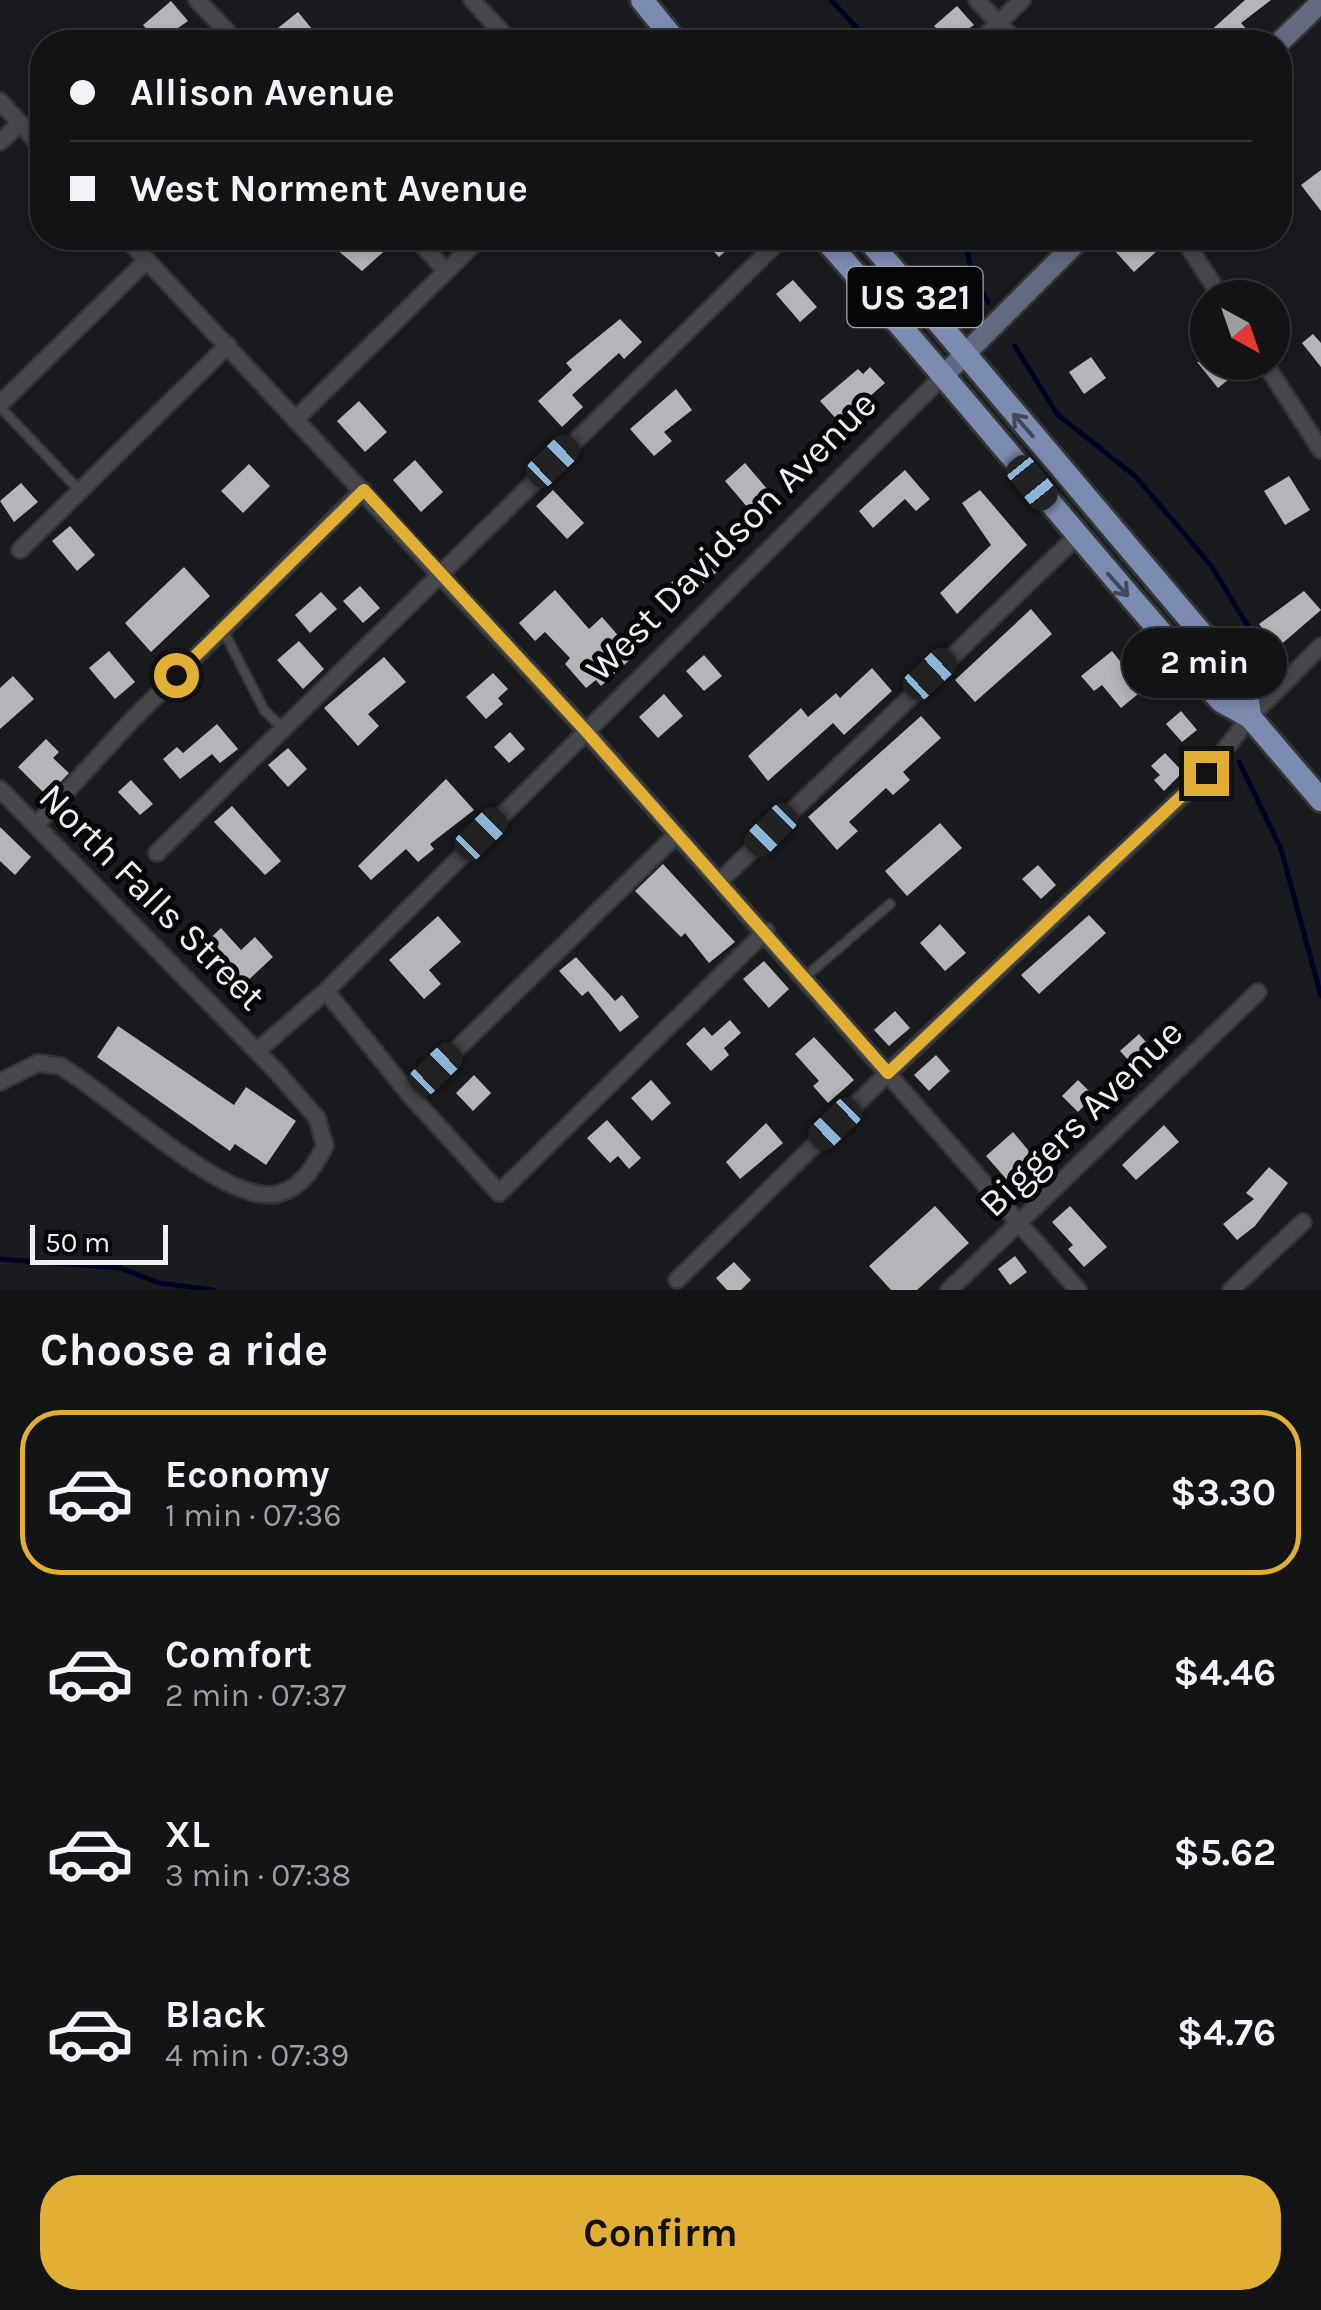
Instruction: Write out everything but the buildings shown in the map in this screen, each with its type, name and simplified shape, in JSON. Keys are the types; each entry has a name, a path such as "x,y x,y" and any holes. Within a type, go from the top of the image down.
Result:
{"main road":[{"path":"642,0 666,30"},
{"name":"US 321","path":"835,250 945,374 1076,537 1221,701 1250,717 1321,800"},
{"name":"US 321","path":"877,250 1246,686 1250,717"}],"street":[{"path":"198,0 225,30"},
{"path":"472,0 500,30"},
{"path":"977,0 1005,30"},
{"path":"991,30 1022,0"},
{"path":"1292,30 1321,2"},
{"path":"0,101 30,135"},
{"path":"0,142 20,124"},
{"path":"137,250 585,730 1078,1290"},
{"path":"427,250 446,271"},
{"path":"296,418 468,250"},
{"path":"158,853 770,250"},
{"name":"West Davidson Avenue","path":"258,1051 326,991 1070,250"},
{"path":"1191,250 1210,280"},
{"path":"0,406 147,260"},
{"path":"20,550 228,345"},
{"path":"1276,380 1321,450"},
{"path":"36,825 130,720 364,490"},
{"path":"719,882 1076,537"},
{"path":"677,1280 888,1073 1206,773 1250,717 1321,646"},
{"name":"North Falls Street","path":"0,790 258,1051 324,1132 324,1146 312,1170 295,1187 277,1194 256,1195 223,1183 60,1066 38,1063 0,1082"},
{"path":"410,1095 676,835"},
{"name":"North Falls Street","path":"326,991 410,1095 499,1192 766,932"},
{"name":"Biggers Avenue","path":"949,1290 1258,992"},
{"path":"1232,1290 1303,1222"}],"lane":[{"path":"0,406 80,491"},
{"path":"222,630 264,710 282,728"},
{"path":"805,976 890,904"}],"waterway":[{"path":"831,0 859,30"},
{"path":"967,250 972,275 988,302"},
{"path":"1015,346 1057,414 1135,476 1210,564 1259,644 1261,657"},
{"path":"1239,762 1281,849 1321,996"},
{"path":"0,1259 120,1268 159,1283 213,1290"}],"route":[{"path":"176,675 364,490 585,730 888,1073 1206,773"}]}
